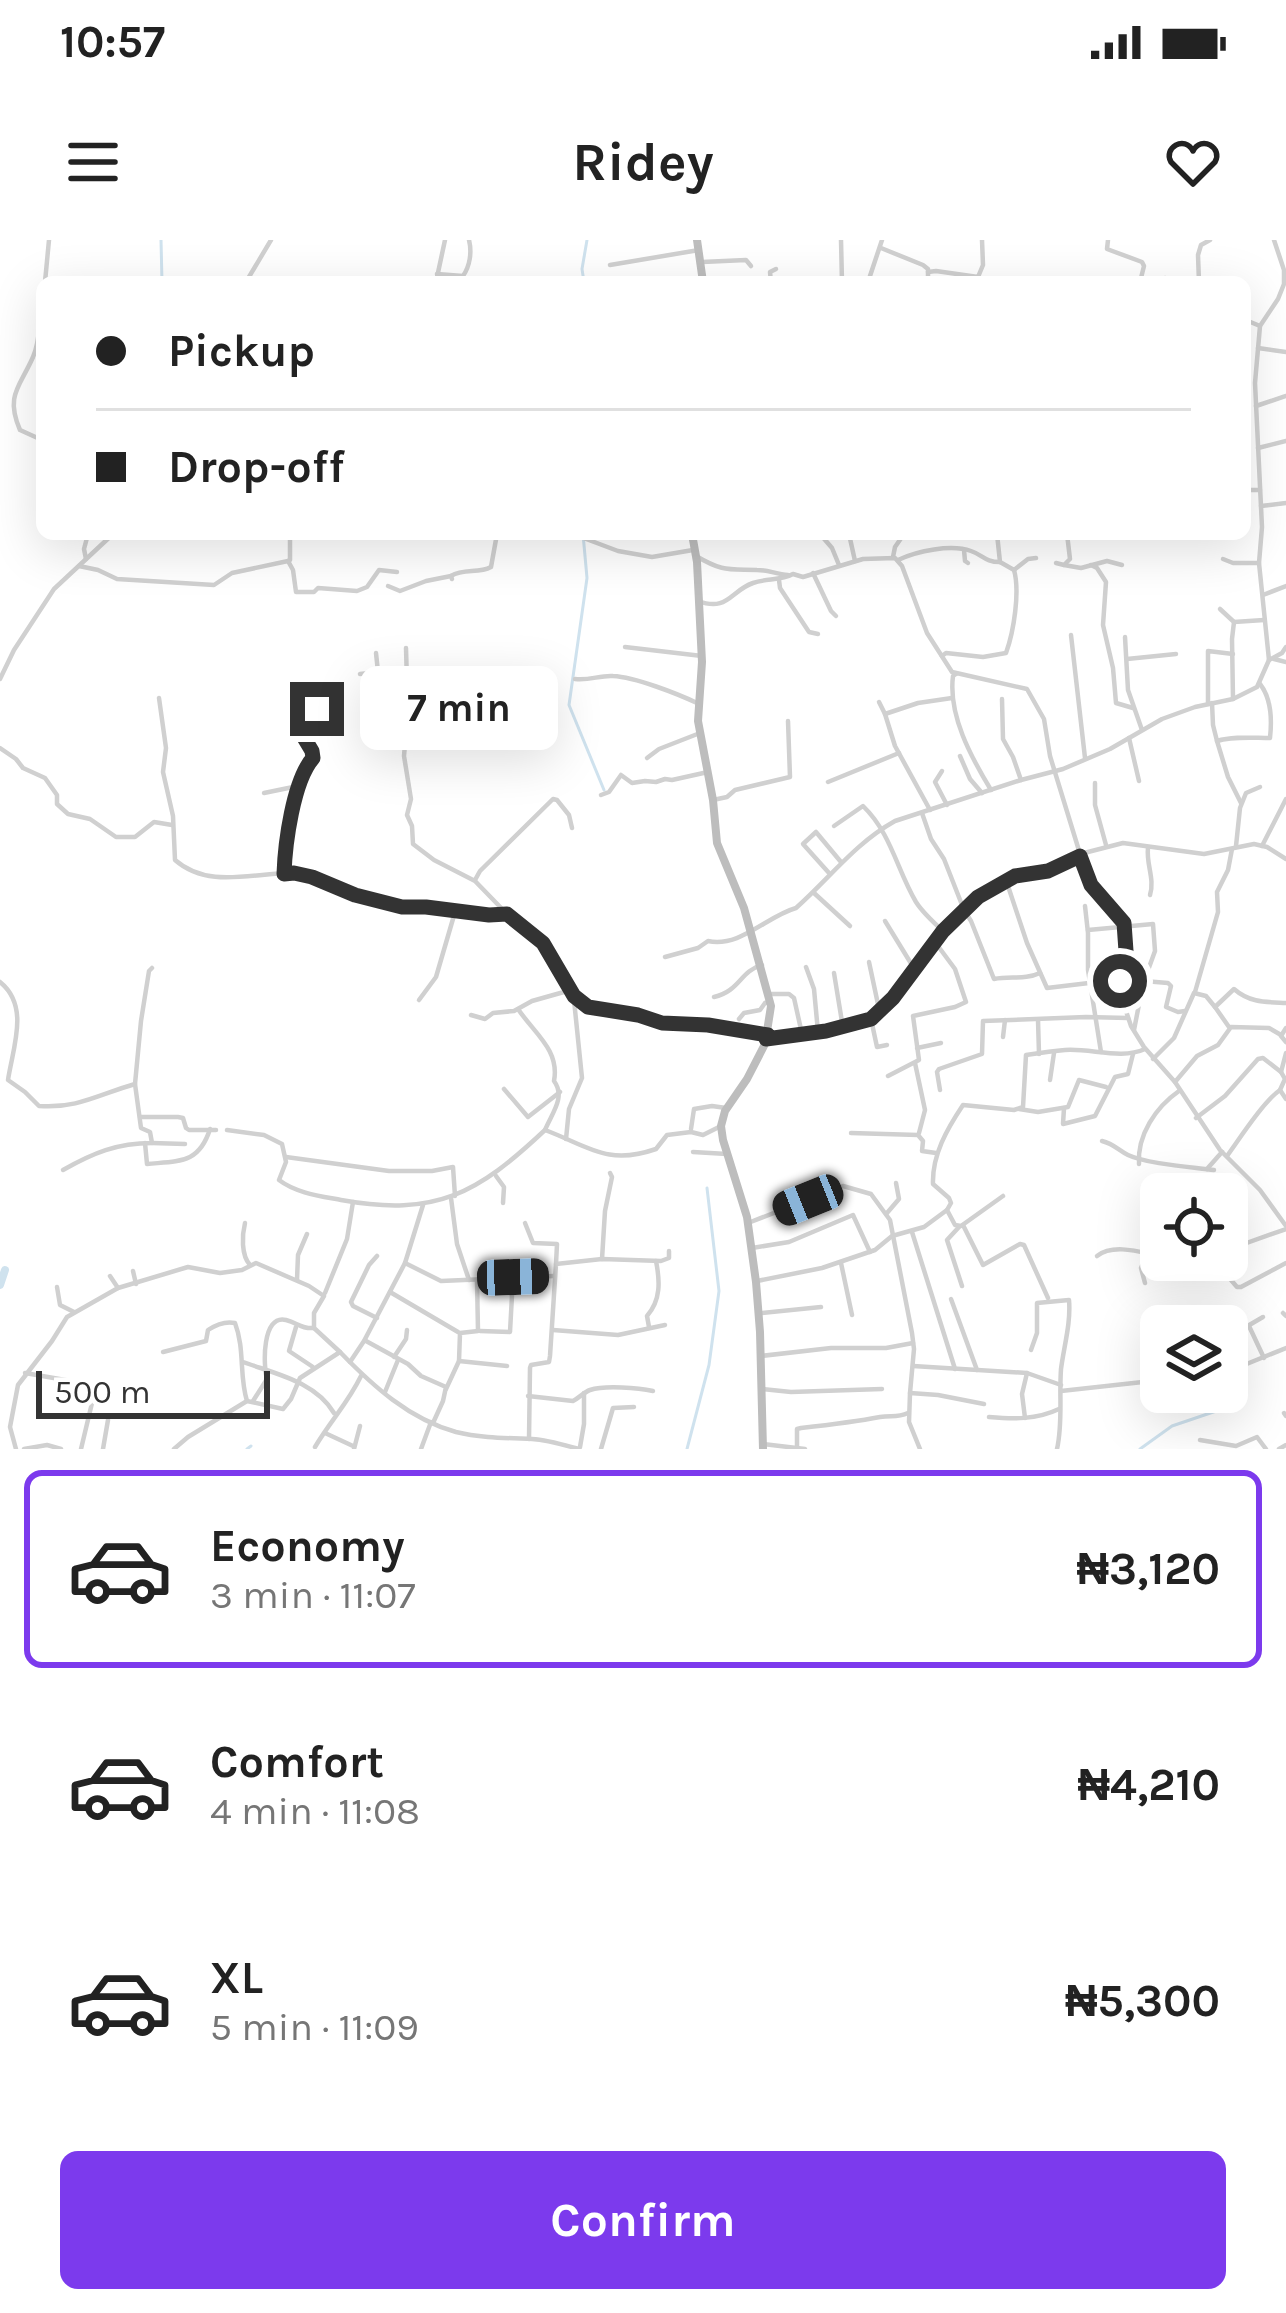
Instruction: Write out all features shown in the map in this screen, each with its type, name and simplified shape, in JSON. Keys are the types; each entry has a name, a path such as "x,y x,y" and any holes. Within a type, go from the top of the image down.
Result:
{"street":[{"path":"46,276 49,240"},
{"path":"250,276 271,240"},
{"path":"436,276 445,240"},
{"path":"463,276 469,264 469,240"},
{"path":"841,240 842,276"},
{"path":"978,276 982,240"},
{"path":"1108,240 1107,249 1142,262 1142,276"},
{"path":"1199,276 1201,245 1210,240"},
{"path":"1272,659 1259,563 1261,506 1252,362 1260,326 1284,284 1274,240"},
{"path":"870,276 881,244 923,265 928,276"},
{"path":"610,265 698,245 703,276"},
{"path":"702,262 746,260 751,266"},
{"path":"770,276 776,269"},
{"path":"928,272 971,276"},
{"path":"1251,324 1260,326"},
{"path":"36,347 12,403 20,430 36,437"},
{"path":"1258,348 1286,352"},
{"path":"1256,406 1286,396"},
{"path":"1251,420 1257,421"},
{"path":"1258,448 1286,441"},
{"path":"1251,490 1260,490"},
{"path":"1261,506 1286,503"},
{"path":"86,559 87,540"},
{"path":"0,679 54,589 107,540"},
{"path":"288,561 290,540"},
{"path":"388,586 400,591 452,577 461,570 491,567 496,540"},
{"path":"589,540 652,557 698,558 724,570 765,570 802,577 855,561 895,559 937,548 974,551 984,560 1014,570 1015,616 1006,653 942,656"},
{"path":"694,540 702,656 700,733 718,847 740,896 770,998 767,1037 721,1126 752,1248 763,1446 801,1448 797,1429 908,1413"},
{"path":"825,540 839,565"},
{"path":"850,540 855,561"},
{"path":"900,540 895,559 927,633 956,674 1027,688 1044,718 1091,885 1124,927 1122,1002 1134,1031 1196,1118 1286,1227 1248,1242"},
{"path":"998,540 1000,562"},
{"path":"1068,540 1070,559 1060,564 1081,568 1107,561 1122,565"},
{"path":"964,550 968,562"},
{"path":"1014,570 1036,558"},
{"path":"1222,559 1259,563"},
{"path":"79,566 116,579 214,585 232,572 288,561"},
{"path":"288,561 296,592 318,588 357,591 367,587 379,570 397,572"},
{"path":"1090,565 1106,582 1103,625 1116,703 1133,708"},
{"path":"812,573 836,616"},
{"path":"698,601 722,603 750,584 791,575"},
{"path":"779,580 809,632 818,634"},
{"path":"1262,596 1286,586"},
{"path":"1220,609 1234,622 1265,620"},
{"path":"1233,699 1234,622"},
{"path":"1071,634 1085,758"},
{"path":"1125,637 1128,690 1142,730"},
{"path":"625,646 702,656"},
{"path":"664,957 749,933 800,905 881,828 1056,771 1162,719 1249,693 1286,647"},
{"path":"406,648 406,683 411,691 405,777 413,844 475,881 543,943 573,993 588,1007 767,1037 843,1028 871,1019 943,931 990,888 1006,880 1048,871 1106,845 1123,843 1204,854 1262,846 1286,859"},
{"path":"1233,654 1208,651 1210,704 1228,777 1242,805"},
{"path":"376,653 380,685 406,683"},
{"path":"1126,659 1175,654"},
{"path":"1272,659 1286,662"},
{"path":"360,674 378,672"},
{"path":"956,674 952,698 965,739 991,790"},
{"path":"574,679 621,677 698,703"},
{"path":"1217,741 1270,738 1271,711 1260,684"},
{"path":"382,699 386,686"},
{"path":"284,874 298,786 313,758 303,736 317,709 297,690"},
{"path":"159,698 175,860 194,873 226,878 294,873 402,907 507,914"},
{"path":"885,714 952,698"},
{"path":"1002,699 1003,739 1021,780"},
{"path":"879,702 890,737 930,810"},
{"path":"428,746 438,723 450,721"},
{"path":"712,800 790,777 788,722"},
{"path":"646,758 700,733"},
{"path":"406,745 442,746 477,735"},
{"path":"1129,738 1138,781"},
{"path":"0,748 23,768 45,778 62,810 90,819 116,837 135,837 154,821 172,825"},
{"path":"828,782 899,753"},
{"path":"960,756 982,794"},
{"path":"601,795 622,775 631,783 652,783 708,772"},
{"path":"942,772 935,782 947,806"},
{"path":"1095,783 1095,805 1106,845"},
{"path":"265,793 298,786"},
{"path":"1153,1058 1173,1040 1195,992 1242,805 1247,790 1260,787"},
{"path":"475,881 553,799 569,815 572,828"},
{"path":"1262,846 1286,800"},
{"path":"834,826 863,806 881,828 915,901 943,931"},
{"path":"922,813 994,979 1013,975 1025,979 1040,973"},
{"path":"829,873 803,844 816,832 841,862"},
{"path":"1149,847 1150,895"},
{"path":"1006,880 1047,988 1089,982"},
{"path":"813,892 850,926"},
{"path":"1085,906 1089,982 1101,1052"},
{"path":"419,1000 436,977 455,912"},
{"path":"885,921 915,970"},
{"path":"1088,930 1153,924 1155,951 1134,1031"},
{"path":"888,1076 920,1059 913,1016 966,1002 956,970 935,942"},
{"path":"868,962 879,1011"},
{"path":"714,997 736,988 748,970 762,965"},
{"path":"806,967 814,989 818,1032"},
{"path":"140,1117 178,1117 183,1118 185,1128 213,1130 201,1149 185,1160 148,1164 150,1132 141,1128 135,1084 140,1021 152,968"},
{"path":"834,973 843,1028"},
{"path":"1144,981 1168,983 1166,1007 1185,1011"},
{"path":"0,982 12,993 18,1009 8,1080 34,1102 55,1107 89,1102 135,1084"},
{"path":"1215,1007 1234,989 1249,1000 1286,1003"},
{"path":"1195,992 1206,996 1231,1027 1284,1032 1286,1042"},
{"path":"471,1015 485,1018 573,993"},
{"path":"566,1139 569,1109 582,1078 573,993"},
{"path":"739,1019 760,1010 770,998 789,994 802,1034"},
{"path":"518,1009 554,1057 554,1081 560,1092"},
{"path":"940,1090 939,1069 982,1054 983,1021 1128,1018"},
{"path":"871,1019 877,1047 887,1045"},
{"path":"1003,1037 1006,1020"},
{"path":"1038,1020 1039,1054"},
{"path":"1174,1082 1197,1056 1218,1045 1231,1027"},
{"path":"1088,1051 1097,1038"},
{"path":"917,1048 941,1043"},
{"path":"1019,1109 1024,1102 1026,1055 1068,1050 1133,1054 1145,1049"},
{"path":"1050,1080 1054,1053"},
{"path":"1281,1072 1286,1053"},
{"path":"1064,1108 1063,1124 1093,1116 1118,1076 1129,1074 1133,1054"},
{"path":"1102,1141 1139,1161 1211,1169 1286,1079 1263,1058 1258,1059 1225,1096 1196,1118"},
{"path":"915,1063 925,1110 918,1136"},
{"path":"756,1282 841,1263 892,1237 924,1228 947,1210 949,1198 932,1184 936,1153 963,1105 1038,1112 1064,1108 1079,1080 1108,1088"},
{"path":"504,1089 529,1117 560,1092"},
{"path":"1280,1090 1286,1099"},
{"path":"1139,1161 1140,1143 1152,1118 1179,1091"},
{"path":"227,1130 282,1144 286,1157 279,1177 282,1184 353,1202 423,1205 453,1197 494,1174 545,1130 560,1092"},
{"path":"691,1132 694,1109 727,1108"},
{"path":"545,1130 584,1148 633,1156 656,1150 667,1135 703,1135 721,1126"},
{"path":"851,1132 918,1136 923,1141 921,1150 936,1153"},
{"path":"63,1170 116,1145 185,1144"},
{"path":"693,1152 728,1154"},
{"path":"286,1157 389,1171 453,1168 457,1244 473,1280 478,1331"},
{"path":"602,1259 610,1173"},
{"path":"494,1174 504,1186 503,1203"},
{"path":"886,1213 899,1199 896,1183"},
{"path":"748,1223 843,1186 872,1193 886,1213 913,1343 908,1413 920,1449"},
{"path":"962,1286 947,1240 1003,1196"},
{"path":"353,1202 347,1239 314,1312 314,1328 362,1376 413,1415 460,1433 579,1449 584,1393"},
{"path":"350,1362 405,1263 423,1205"},
{"path":"947,1210 983,1265 1024,1245 1048,1300"},
{"path":"752,1248 799,1238 854,1215 870,1252"},
{"path":"245,1223 242,1244 250,1264"},
{"path":"525,1223 533,1243 557,1244 548,1362 530,1368 529,1439"},
{"path":"912,1232 956,1370"},
{"path":"297,1280 298,1255 307,1234"},
{"path":"1097,1256 1121,1249 1140,1252"},
{"path":"556,1264 602,1259 656,1261 669,1258 669,1251"},
{"path":"377,1256 352,1301 377,1318"},
{"path":"649,1327 647,1316 655,1306 660,1281 656,1261"},
{"path":"61,1449 47,1445 20,1449 12,1440 11,1415 17,1385 74,1312 118,1288 188,1268 220,1273 256,1263 324,1296"},
{"path":"405,1263 441,1281 554,1276"},
{"path":"841,1263 852,1316"},
{"path":"1232,1281 1241,1287 1286,1263"},
{"path":"134,1271 136,1284"},
{"path":"110,1276 118,1288"},
{"path":"390,1292 460,1333 510,1332 513,1277"},
{"path":"57,1288 60,1305 74,1312"},
{"path":"951,1299 976,1370"},
{"path":"1031,1350 1037,1333 1037,1303 1069,1300 1057,1449"},
{"path":"758,1313 820,1306"},
{"path":"1263,1317 1249,1326 1264,1358"},
{"path":"174,1449 250,1401 267,1379 267,1332 272,1323 279,1319 314,1328"},
{"path":"163,1352 206,1341 213,1327 235,1324 241,1339 243,1389 250,1401 283,1409 298,1382 340,1352"},
{"path":"552,1330 629,1335 665,1324"},
{"path":"296,1327 289,1351 314,1368"},
{"path":"385,1392 407,1330"},
{"path":"421,1449 459,1361 460,1333"},
{"path":"364,1341 446,1389"},
{"path":"761,1356 913,1343"},
{"path":"1248,1364 1286,1348"},
{"path":"459,1361 507,1366"},
{"path":"243,1362 298,1382 319,1395 334,1413"},
{"path":"912,1366 1027,1373 1061,1388 1140,1382"},
{"path":"25,1373 70,1381"},
{"path":"1025,1418 1022,1394 1027,1373"},
{"path":"315,1447 362,1376"},
{"path":"528,1396 573,1401 596,1389 653,1391"},
{"path":"762,1389 882,1389"},
{"path":"910,1394 984,1404"},
{"path":"81,1449 92,1403"},
{"path":"601,1449 613,1408 634,1407"},
{"path":"988,1417 1025,1418 1060,1408"},
{"path":"104,1449 108,1420"},
{"path":"323,1433 353,1447 360,1426"},
{"path":"1200,1440 1236,1446 1257,1437 1266,1449"},
{"path":"519,1449 520,1439"}],"waterway":[{"path":"161,240 162,276"},
{"path":"583,276 587,240"},
{"path":"584,540 587,578 569,705 604,790"},
{"path":"687,1449 709,1365 719,1291 707,1188"},
{"path":"0,1285 5,1270"},
{"path":"1140,1449 1172,1426 1210,1413"},
{"path":"247,1449 251,1446"}],"route":[{"path":"317,709 303,736 313,758 305,767 291,812 284,874 312,877 402,907 507,914 543,943 574,996 588,1007 676,1025 756,1031 768,1035 766,1039 856,1025 871,1019 893,998 943,931 978,897 1015,876 1048,871 1080,856 1091,885 1124,923 1126,951 1120,981"}]}
